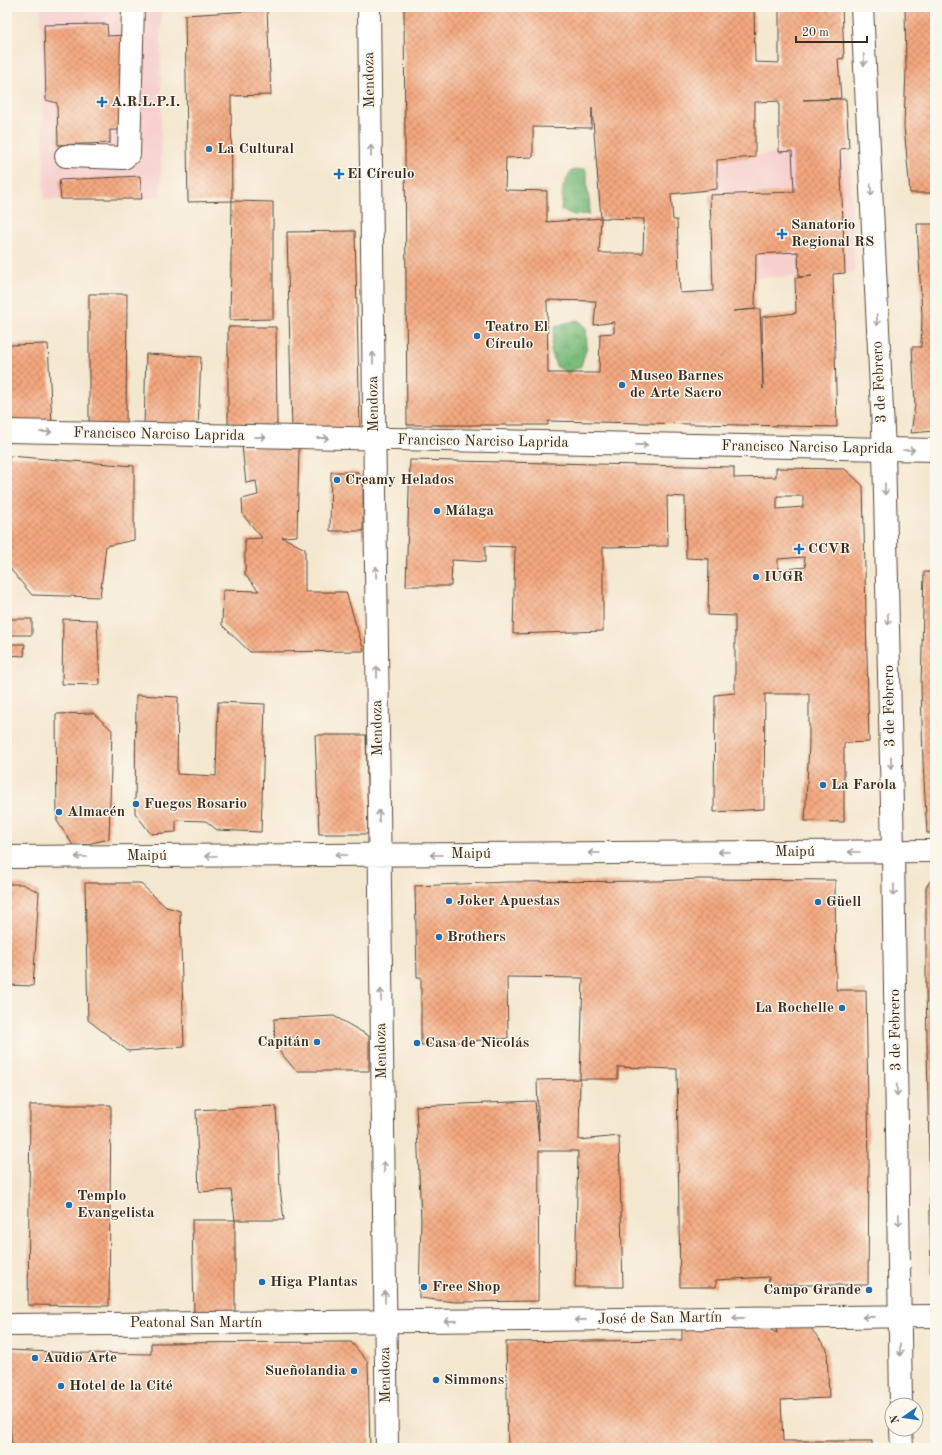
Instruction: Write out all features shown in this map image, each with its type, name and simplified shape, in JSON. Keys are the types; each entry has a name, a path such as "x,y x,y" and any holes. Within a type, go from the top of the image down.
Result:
{"main road":[{"path":"66,156 124,158 128,154 133,7"},
{"name":"Mendoza","path":"369,7 387,1448"},
{"name":"3 de Febrero","path":"862,7 884,450 894,851 901,1397"},
{"name":"Francisco Narciso Laprida","path":"7,431 935,450"},
{"name":"Maipú","path":"7,857 935,851"},
{"name":"José de San Martín","path":"386,1322 935,1316"},
{"name":"Peatonal San Martín","path":"7,1324 386,1322"},
{"path":"901,1437 902,1448"}],"shaded area":[{"name":"A.R.L.P.I.","path":"41,7 161,7 161,197 44,200"},
{"name":"Sanatorio Regional RS","path":"849,148 855,273 756,278 755,309 713,313 710,195 717,189 717,160 792,151"}],"green space":[{"path":"585,169 590,203 589,214 574,215 561,210 563,187 571,171"},
{"path":"578,320 586,328 587,346 581,366 568,373 556,366 551,351 555,326"}],"building":[{"path":"404,7 754,7 755,62 779,63 779,7 842,7 844,58 838,59 841,98 803,100 846,99 849,148 840,149 845,273 833,274 837,427 548,421 548,425 407,425","holes":["779,101 779,152 792,151 794,192 710,195 713,291 680,293 677,220 673,220 671,194 717,189 717,160 755,157 755,102","592,108 601,218 547,222 547,191 505,190 506,158 533,157 533,127 591,128","601,218 644,219 643,253 599,253","798,252 799,277 812,276 795,278 796,313 762,317 763,389 760,309 733,311 755,309 756,254","547,300 596,301 594,325 614,322 614,333 600,334 599,373 548,373"]},
{"path":"905,7 935,7 935,193 910,193 904,126 906,68"},
{"name":"La Cultural","path":"267,10 271,95 231,96 232,201 188,202 185,15"},
{"path":"107,24 108,36 125,35 127,130 110,130 110,143 58,145 57,103 46,100 44,25"},
{"path":"140,176 142,199 61,199 59,180"},
{"path":"232,201 273,202 273,319 230,320"},
{"path":"917,224 935,224 935,431 911,433 915,405 912,347 921,347 922,315"},
{"path":"355,231 360,429 292,430 287,232"},
{"path":"89,294 127,294 126,426 89,426"},
{"path":"228,327 276,327 277,427 228,426"},
{"path":"48,344 52,423 7,424 7,345"},
{"path":"146,354 201,357 198,429 144,427"},
{"path":"242,446 299,448 297,536 282,537 305,549 305,592 346,592 364,651 250,652 222,625 223,590 259,591 245,575 245,539 262,538 243,515 242,499 258,495 256,481 246,483"},
{"path":"9,456 134,466 134,540 106,546 100,597 32,595 7,565"},
{"path":"410,460 734,467 734,478 776,477 776,468 845,469 863,486 869,742 844,743 844,822 805,821 809,744 809,694 765,694 764,809 714,812 715,695 735,693 735,616 708,615 709,559 686,558 685,497 667,496 668,546 603,547 603,631 513,634 515,547 485,546 485,562 452,560 451,586 406,586","holes":["777,496 803,496 803,507 777,509","804,557 806,567 778,570 778,559"]},
{"path":"331,472 358,472 363,480 363,531 330,531"},
{"path":"924,572 935,572 935,833 927,833 923,762 921,686"},
{"path":"7,619 32,619 32,635 7,635"},
{"path":"63,619 97,620 100,685 62,684"},
{"path":"7,644 25,644 24,656 7,655"},
{"path":"136,695 178,697 177,774 216,776 218,702 265,704 261,832 217,830 206,821 176,820 176,832 151,834 135,813"},
{"path":"93,713 112,730 109,839 74,847 57,821 56,714"},
{"path":"315,735 366,735 368,834 319,834"},
{"path":"699,879 835,880 836,990 866,990 869,1162 868,1285 768,1285 769,1277 716,1280 716,1287 680,1287 677,1069 618,1067 618,1079 580,1079 583,978 507,977 508,1038 421,1045 421,977 417,977 415,886 508,882 658,881"},
{"path":"931,880 935,880 935,1274 931,1274 926,985 926,887"},
{"path":"85,883 140,883 166,907 180,911 184,1047 128,1051 88,1020"},
{"path":"7,884 22,884 39,892 33,986 7,985"},
{"path":"334,1016 369,1036 369,1071 296,1071 275,1046 274,1019"},
{"path":"580,1079 579,1140 619,1136 623,1287 575,1287 578,1151 539,1151 538,1301 455,1302 419,1298 421,1220 416,1106 535,1101 539,1142 537,1080"},
{"name":"Templo Evangelista","path":"30,1105 111,1105 109,1306 28,1305"},
{"path":"276,1106 280,1188 284,1220 235,1220 231,1190 199,1192 196,1110"},
{"path":"192,1220 235,1220 235,1312 194,1314"},
{"path":"776,1326 809,1326 827,1349 829,1398 781,1400 783,1441 872,1441 872,1448 508,1448 506,1342 682,1340 682,1329 764,1327 777,1333"},
{"path":"351,1342 368,1362 370,1448 76,1448 75,1446 63,1448 12,1448 9,1412 7,1412 7,1350 151,1354 151,1343"}],"place":[{"name":"A.R.L.P.I.","path":"102,102"},
{"name":"La Cultural","path":"209,149"},
{"name":"El Círculo","path":"339,174"},
{"name":"Sanatorio Regional RS","path":"782,234"},
{"name":"Teatro El Círculo","path":"477,336"},
{"name":"Museo Barnes de Arte Sacro","path":"622,385"},
{"name":"Creamy Helados","path":"337,480"},
{"name":"Málaga","path":"437,511"},
{"name":"CCVR","path":"799,549"},
{"name":"IUGR","path":"756,577"},
{"name":"La Farola","path":"823,785"},
{"name":"Fuegos Rosario","path":"136,804"},
{"name":"Almacén","path":"59,812"},
{"name":"Joker Apuestas","path":"449,901"},
{"name":"Güell","path":"818,902"},
{"name":"Brothers","path":"439,937"},
{"name":"La Rochelle","path":"842,1008"},
{"name":"Capitán","path":"317,1042"},
{"name":"Casa de Nicolás","path":"417,1043"},
{"name":"Templo Evangelista","path":"69,1205"},
{"name":"Higa Plantas","path":"262,1282"},
{"name":"Free Shop","path":"424,1287"},
{"name":"Campo Grande","path":"869,1290"},
{"name":"Audio Arte","path":"35,1358"},
{"name":"Sueñolandia","path":"354,1371"},
{"name":"Simmons","path":"436,1380"},
{"name":"Hotel de la Cité","path":"61,1386"}]}
